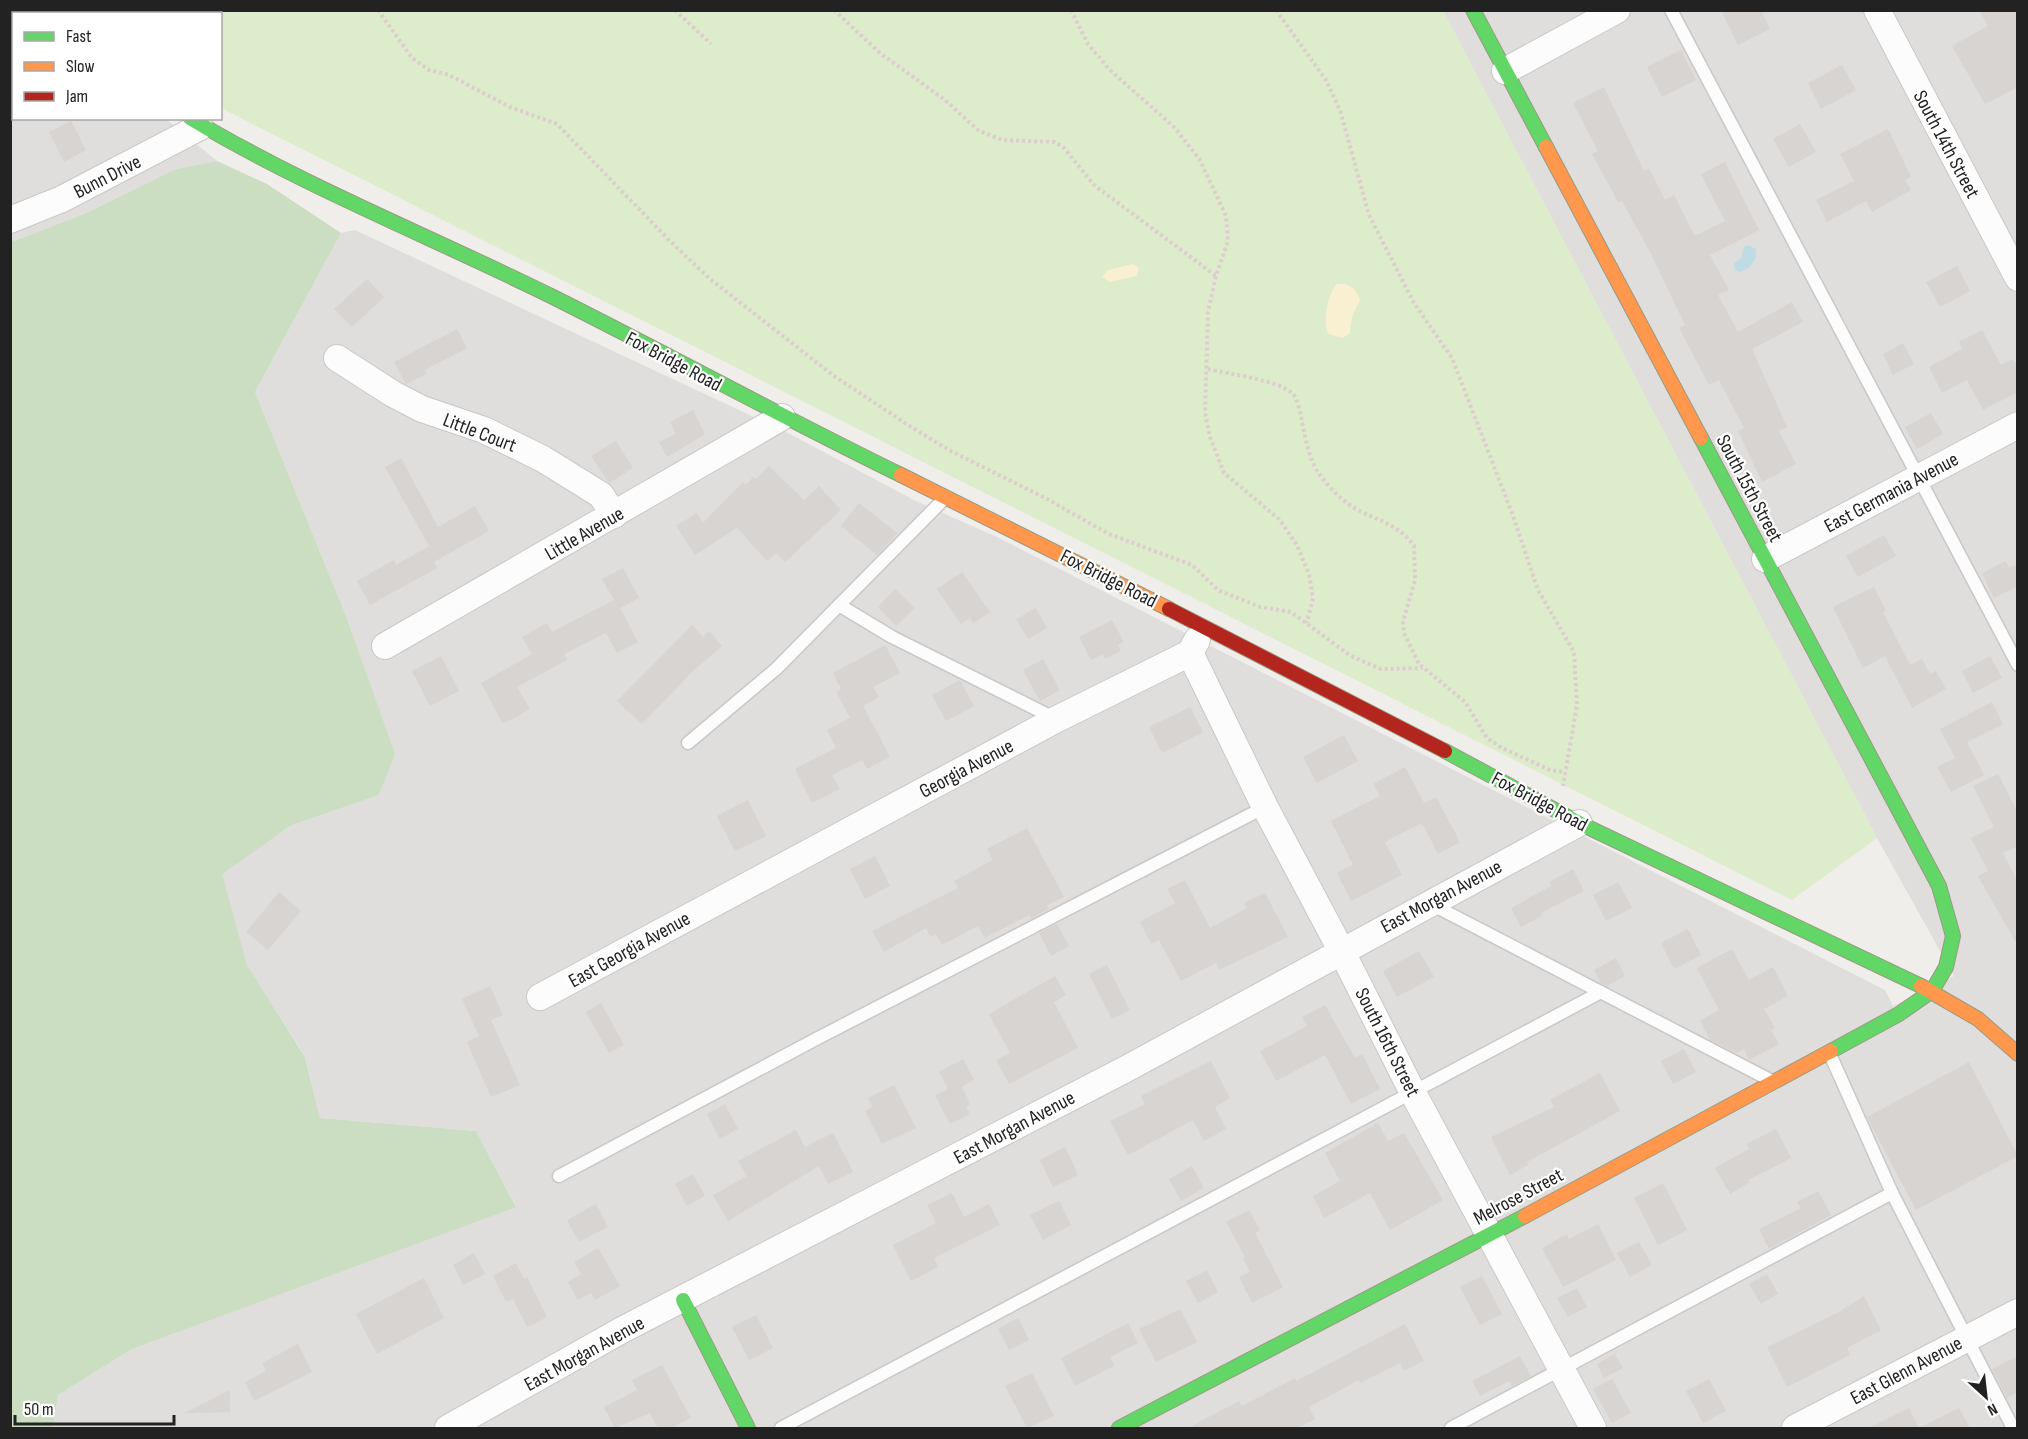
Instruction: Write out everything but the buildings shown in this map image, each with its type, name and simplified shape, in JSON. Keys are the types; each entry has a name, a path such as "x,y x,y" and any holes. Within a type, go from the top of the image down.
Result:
{"street":[{"name":"South 15th Street","path":"1473,10 1939,886 1953,936 1946,967 1932,991"},
{"path":"1505,71 1617,10"},
{"name":"South 14th Street","path":"1877,10 2018,278"},
{"name":"Bunn Drive","path":"10,220 62,199 195,122"},
{"name":"Fox Bridge Road","path":"195,122 553,297 782,417 945,498 999,522 1568,817 1932,991 1964,1008 1995,1031 2018,1054"},
{"name":"Little Court","path":"337,358 412,404 451,420 484,430 543,459 601,495 614,515"},
{"name":"Little Avenue","path":"385,646 782,417"},
{"name":"East Germania Avenue","path":"1765,559 2018,425"},
{"path":"1190,653 1205,627"},
{"name":"Georgia Avenue","path":"717,900 1057,719 1190,653"},
{"name":"South 16th Street","path":"1190,653 1265,807 1412,1091 1593,1428"},
{"name":"East Morgan Avenue","path":"448,1428 622,1330 1126,1069 1428,903 1568,817"},
{"name":"East Georgia Avenue","path":"540,997 717,900"},
{"name":"Melrose Street","path":"1119,1428 1489,1234 1899,1014 1932,991"},
{"path":"683,1300 748,1428"},
{"name":"East Glenn Avenue","path":"1795,1428 2018,1312"}],"lane":[{"path":"1671,10 2018,665"},
{"path":"688,743 776,669 945,498"},
{"path":"839,605 892,637 1057,719"},
{"path":"559,1176 818,1038 1265,807"},
{"path":"1428,903 1772,1081"},
{"path":"782,1428 1601,992"},
{"path":"1829,1051 1892,1193 1965,1339 2013,1428"},
{"path":"1451,1428 1892,1193"}],"path":[{"path":"378,10 412,58 429,70 449,75 510,107 557,124 710,279 866,397 949,450 1047,499 1109,534 1192,565 1218,590 1260,607 1291,612 1351,656 1381,669 1423,668"},
{"path":"675,10 711,44"},
{"path":"834,10 880,53 945,100 979,131 1004,140 1054,142 1064,148 1094,185 1216,276"},
{"path":"1071,10 1088,44 1102,61 1175,128 1200,160 1226,216 1228,241 1216,276 1208,312 1205,413 1217,459 1224,472 1280,519 1297,545 1309,574 1313,598 1307,623"},
{"path":"1276,10 1326,80 1340,110 1369,216 1414,303 1452,358 1512,513 1538,590 1574,652 1577,705 1565,772 1568,817"},
{"path":"1208,369 1265,382 1294,395 1298,402 1305,446 1318,474 1352,507 1395,526 1414,546 1415,580 1403,622 1407,639 1423,668 1465,702 1487,738 1502,748 1550,770 1565,772"}],"shaded area":[{"path":"10,11 20,12 12,12 12,120 167,120 217,161 176,169 84,214 11,242"},
{"path":"1443,11 2017,11 2017,1428 53,1428 58,1395 132,1349 516,1206 476,1131 320,1118 305,1056 247,966 221,874 290,826 379,795 394,754 346,616 255,392 341,233 355,230 788,433 914,500 999,538 1885,990 1893,1006 1954,976 1877,838"}],"green space":[{"path":"1443,11 1877,838 1792,900 222,109 222,12 105,12"},
{"path":"217,161 267,184 341,233 255,392 346,616 395,754 379,795 290,826 222,874 247,965 305,1057 320,1118 476,1131 516,1207 132,1349 58,1395 53,1428 11,1428 11,242 84,214 176,169"}],"sand":[{"path":"1134,264 1139,268 1137,276 1110,282 1102,277 1108,270"},
{"path":"1337,284 1345,284 1352,288 1360,300 1352,317 1350,333 1343,338 1329,334 1326,323 1328,301"}],"water":[{"path":"1748,245 1756,249 1755,257 1749,267 1739,272 1735,270 1734,263 1741,258 1744,247"}],"traffic: fast":[{"path":"1473,10 1546,147"},
{"path":"194,120 278,167 553,297 901,475"},
{"path":"1701,438 1939,886 1953,936 1946,967 1932,991 1899,1014 1831,1051"},
{"path":"1445,751 1579,823 1921,986"},
{"path":"1119,1428 1525,1216"},
{"path":"683,1300 748,1428"}],"traffic: slow":[{"path":"1546,147 1701,438"},
{"path":"901,475 1169,609"},
{"path":"1921,986 1978,1019 2018,1054"},
{"path":"1525,1216 1831,1051"}],"traffic: jam":[{"path":"1169,609 1445,751"}]}
